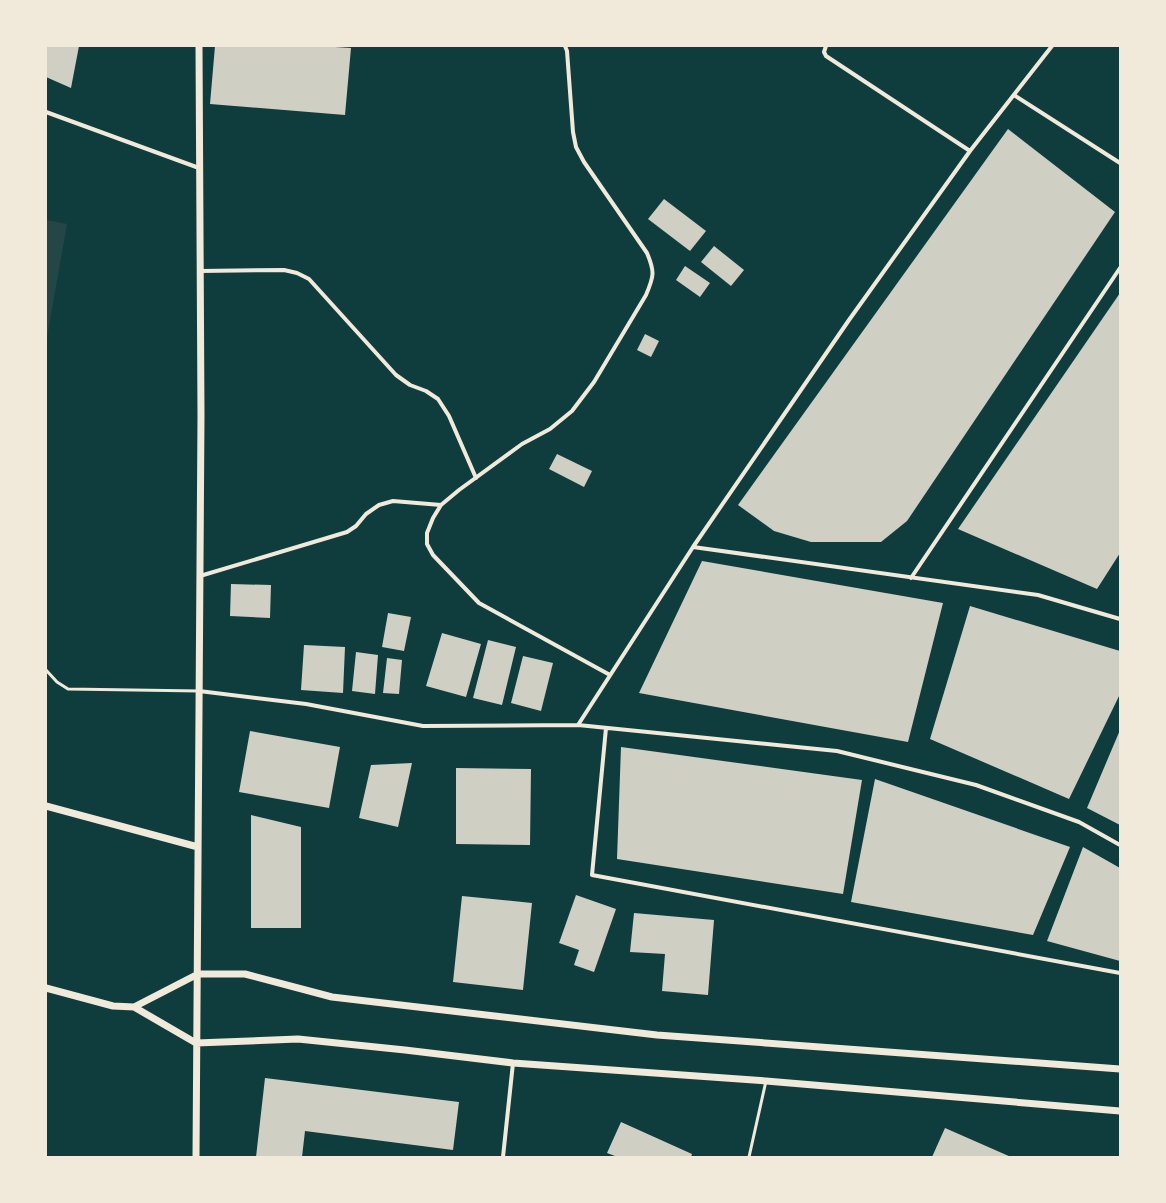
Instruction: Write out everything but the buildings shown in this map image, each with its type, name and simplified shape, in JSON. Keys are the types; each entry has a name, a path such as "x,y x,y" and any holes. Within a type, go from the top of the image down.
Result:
{"street":[{"path":"196,1157 201,424 199,46"},
{"path":"565,46 573,132 576,147 584,162 647,253 652,267 652,280 646,295 594,382 572,411 550,429 522,444 441,505 433,518 427,533 427,544 433,555 479,603 610,675"},
{"path":"826,46 824,52 826,56 970,152"},
{"path":"578,725 693,547 844,327 970,152 1052,46"},
{"path":"1014,95 1120,163"},
{"path":"46,112 199,168"},
{"path":"911,578 1120,268"},
{"path":"200,271 284,270 297,272 309,279 396,375 410,385 426,391 438,399 450,416 476,478"},
{"path":"200,576 346,532 356,526 366,514 379,505 393,501 441,505"},
{"path":"693,547 1038,595 1120,619"},
{"path":"199,691 306,704 423,726 578,725 837,751 976,786 1079,822 1120,845"},
{"path":"606,728 592,875 1120,973"},
{"path":"46,806 198,847"},
{"path":"134,1007 198,974 245,974 332,997 657,1035 1120,1069"},
{"path":"46,988 113,1006 134,1007 196,1043 298,1039 513,1063 766,1081 1120,1111"},
{"path":"503,1157 513,1063"}],"lane":[{"path":"46,670 57,682 68,689 199,691"},
{"path":"749,1157 766,1081"}],"shaded area":[{"path":"46,220 67,224 46,343"}]}
